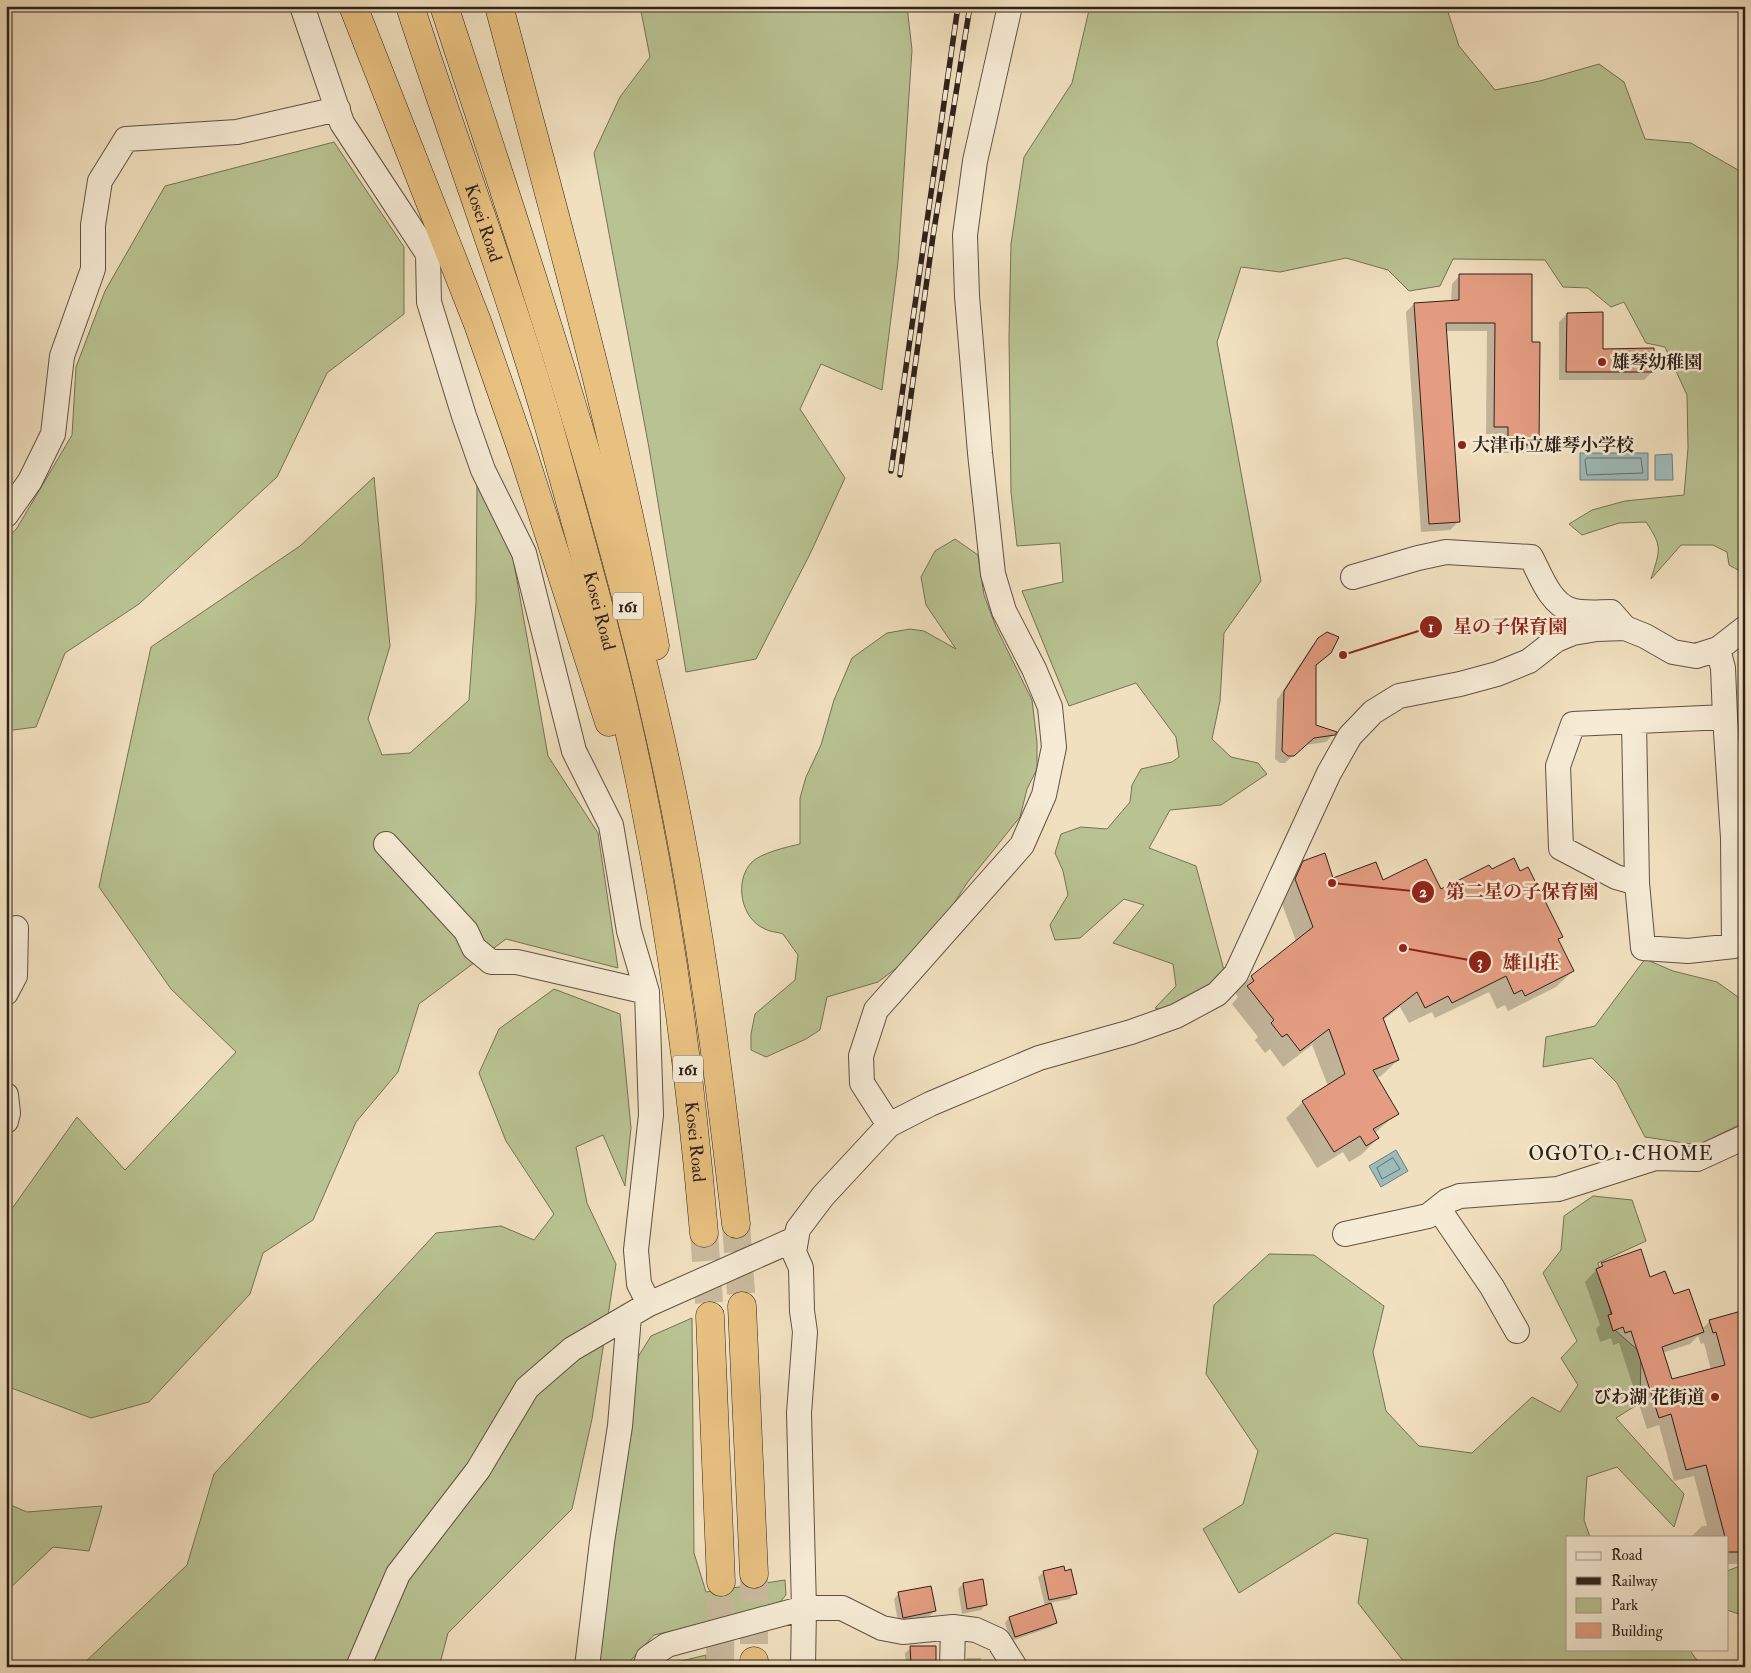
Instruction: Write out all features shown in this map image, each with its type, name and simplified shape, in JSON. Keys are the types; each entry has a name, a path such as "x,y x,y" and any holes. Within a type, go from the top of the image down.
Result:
{"highway":[{"path":"353,6 478,324 524,456 632,795 663,906"},
{"name":"Kosei Road","path":"410,6 547,421 628,726 647,812 684,1037 696,1130 704,1233"},
{"name":"Kosei Road","path":"444,6 548,326 609,532 656,720 681,840 714,1033 736,1224"},
{"path":"499,6 574,283 641,572 670,742 681,840"},
{"path":"742,1306 754,1574"},
{"path":"710,1316 721,1582"}],"street":[{"path":"302,6 342,123 428,254 429,302 483,470 524,553 574,751 611,826 629,931 647,992 651,1115 636,1250 639,1310 602,1542 587,1667"},
{"path":"889,1125 862,1083 861,1056 876,1010 1022,845 1044,795 1054,746 1050,707 1034,669 1004,611 993,574 980,453 967,296 966,235 975,161 1010,6"},
{"path":"6,515 30,480 53,434 62,356 93,269 93,225 100,181 126,139 237,132 338,109"},
{"path":"1353,577 1446,552 1531,557 1548,590 1558,602 1571,610 1611,612 1625,628"},
{"path":"803,1667 804,1608 799,1413 805,1332 802,1311 801,1268 794,1252 798,1229 809,1213 889,1125 994,1075 1039,1058 1131,1032 1176,1016 1217,994 1236,974 1342,748 1374,712 1399,696 1460,684 1505,671 1529,661 1556,640 1573,633 1598,629 1625,628 1645,636 1673,652 1696,656 1718,649 1745,628"},
{"path":"1634,721 1638,883 1644,948 1688,951 1734,946 1733,838 1723,668 1718,649"},
{"path":"1638,883 1616,877 1562,848 1558,766 1573,724 1725,717"},
{"path":"386,844 466,931 474,948 491,962 517,962 647,992"},
{"path":"6,993 15,976 16,928"},
{"path":"6,1095 8,1113 6,1121"},
{"path":"1345,1234 1428,1216 1460,1196 1558,1189 1655,1158 1697,1159 1745,1137"},
{"path":"1438,1208 1492,1287 1517,1331"},
{"path":"358,1667 398,1574 478,1470 527,1388 572,1349 639,1310 795,1239"},
{"path":"645,1667 648,1658 667,1645 804,1608 842,1608 882,1628 903,1632 953,1627 976,1630 998,1640 1015,1667"},
{"path":"952,1667 953,1627"}],"green space":[{"path":"640,6 907,6 912,50 898,262 882,390 821,364 800,409 845,478 810,554 756,659 686,672 649,448 594,153 620,97 650,57"},
{"path":"1088,6 1446,6 1459,46 1495,90 1540,81 1599,64 1624,82 1645,139 1691,143 1745,174 1745,574 1729,565 1727,552 1713,545 1681,545 1651,579 1658,549 1655,537 1646,522 1619,523 1582,535 1569,524 1592,510 1625,501 1684,495 1688,448 1687,395 1665,347 1646,343 1624,302 1611,307 1588,288 1563,287 1545,260 1453,259 1440,286 1409,291 1388,270 1346,258 1280,272 1241,267 1217,342 1261,581 1224,633 1220,701 1212,739 1231,757 1258,763 1267,774 1221,805 1170,810 1149,848 1196,866 1225,974 1172,1013 1155,1008 1176,986 1173,964 1113,943 1144,905 1124,899 1080,938 1055,940 1050,925 1068,895 1063,871 1055,853 1061,834 1081,827 1107,829 1130,802 1132,785 1141,769 1172,762 1179,757 1176,737 1136,683 1069,706 1022,591 1063,582 1060,543 1017,546 1011,492 1009,337 1011,244 1024,157 1072,83 1089,10"},
{"path":"334,142 404,247 404,314 327,373 277,477 139,604 65,653 36,727 6,731 6,540 17,528 72,435 76,367 105,291 165,186"},
{"path":"374,477 390,646 368,719 382,755 410,753 469,700 476,603 477,484 513,558 548,756 598,833 618,968 506,939 419,1004 398,1072 356,1122 313,1220 263,1253 250,1294 149,1402 91,1418 6,1386 6,1217 77,1117 125,1170 236,1052 171,989 99,887 151,647 300,546"},
{"path":"955,539 978,555 984,595 996,627 1032,700 1037,742 1037,769 1027,789 1020,817 967,883 947,914 907,960 878,982 827,997 820,1030 806,1039 766,1057 751,1050 751,1034 755,1014 795,980 798,955 783,934 765,929 750,917 743,899 742,890 746,871 755,859 761,856 800,844 800,798 806,777 821,745 834,700 852,658 887,633 910,629 924,631 956,649 926,605 921,577 935,551"},
{"path":"1645,959 1673,971 1717,982 1745,1002 1745,1122 1698,1145 1645,1137 1617,1083 1592,1058 1543,1067 1546,1037 1595,1026"},
{"path":"554,989 620,1014 631,1128 625,1186 603,1135 576,1147 587,1203 616,1264 592,1419 572,1509 448,1633 439,1667 80,1667 187,1565 214,1474 436,1233 501,1226 534,1240 554,1214 506,1141 479,1073 499,1029"},
{"path":"1593,1196 1632,1200 1646,1241 1598,1263 1615,1330 1641,1353 1640,1403 1616,1418 1684,1494 1674,1527 1617,1467 1587,1477 1584,1520 1590,1536 1566,1536 1566,1650 1690,1650 1701,1666 1487,1667 1463,1663 1437,1667 1408,1667 1358,1603 1368,1539 1335,1533 1239,1593 1203,1529 1243,1504 1258,1451 1206,1374 1214,1305 1269,1254 1314,1255 1384,1306 1373,1352 1386,1411 1419,1446 1472,1453 1532,1397 1560,1412 1578,1385 1561,1358 1577,1341 1543,1273 1561,1250 1564,1216"},
{"path":"692,1318 694,1553 706,1592 785,1580 786,1595 774,1609 654,1635 631,1660 629,1667 598,1667 638,1357 651,1336"},
{"path":"6,1503 27,1512 102,1506 89,1551 53,1547 6,1592"},
{"path":"1745,1564 1745,1616 1728,1610 1728,1571"},
{"path":"706,1655 706,1667 665,1667 669,1664"}],"water":[{"path":"1580,453 1648,453 1648,480 1580,480"},
{"path":"1672,454 1673,480 1655,480 1655,455"},
{"path":"1396,1150 1408,1171 1381,1187 1369,1166"}],"building":[{"path":"1459,274 1532,274 1532,342 1540,342 1539,445 1508,445 1508,427 1494,427 1495,323 1446,323 1460,522 1429,524 1414,303 1459,300"},
{"path":"1603,312 1603,349 1654,348 1654,372 1566,372 1567,313"},
{"path":"1327,632 1339,637 1331,653 1316,665 1316,725 1337,732 1335,735 1314,738 1294,756 1288,756 1282,751 1284,691 1318,638"},
{"path":"1325,853 1333,878 1376,862 1383,880 1426,859 1441,889 1489,865 1492,869 1514,858 1520,871 1528,867 1563,937 1558,939 1574,971 1525,996 1522,990 1514,994 1506,976 1452,1003 1448,996 1425,1008 1417,992 1383,1018 1399,1060 1373,1070 1399,1114 1373,1129 1379,1138 1366,1146 1360,1136 1334,1152 1302,1101 1345,1074 1329,1029 1300,1051 1287,1034 1282,1037 1271,1023 1274,1020 1247,986 1254,981 1251,976 1313,927 1295,879 1303,861"},
{"path":"1641,1249 1650,1277 1665,1271 1674,1294 1689,1289 1704,1332 1662,1347 1672,1379 1725,1365 1716,1332 1713,1333 1709,1320 1745,1310 1745,1552 1728,1552 1728,1536 1725,1536 1706,1465 1686,1470 1671,1414 1659,1418 1631,1331 1625,1333 1623,1327 1613,1331 1608,1315 1612,1314 1596,1269 1603,1266 1601,1263"},
{"path":"1064,1566 1065,1571 1071,1569 1077,1594 1049,1600 1043,1571"},
{"path":"983,1579 987,1605 967,1609 963,1583"},
{"path":"931,1586 936,1611 903,1618 898,1592"},
{"path":"1051,1603 1057,1623 1015,1637 1009,1617"},
{"path":"910,1646 936,1646 936,1663 911,1664"}],"tunnel":[{"path":"736,1224 742,1306"},
{"path":"704,1233 710,1316"},
{"path":"754,1574 754,1661"},
{"path":"720,1667 721,1582"}],"railway":[{"path":"891,471 958,6"},
{"path":"900,475 933,236 970,6"}],"place":[{"name":"雄琴幼稚園","path":"1602,362"},
{"name":"大津市立雄琴小学校","path":"1462,445"},
{"name":"星の子保育園","path":"1343,655"},
{"name":"第二星の子保育園","path":"1332,883"},
{"name":"雄山荘","path":"1403,948"},
{"name":"びわ湖 花街道","path":"1715,1397"}],"district":[{"name":"OGOTO 1-CHOME","path":"1621,1153"}]}
